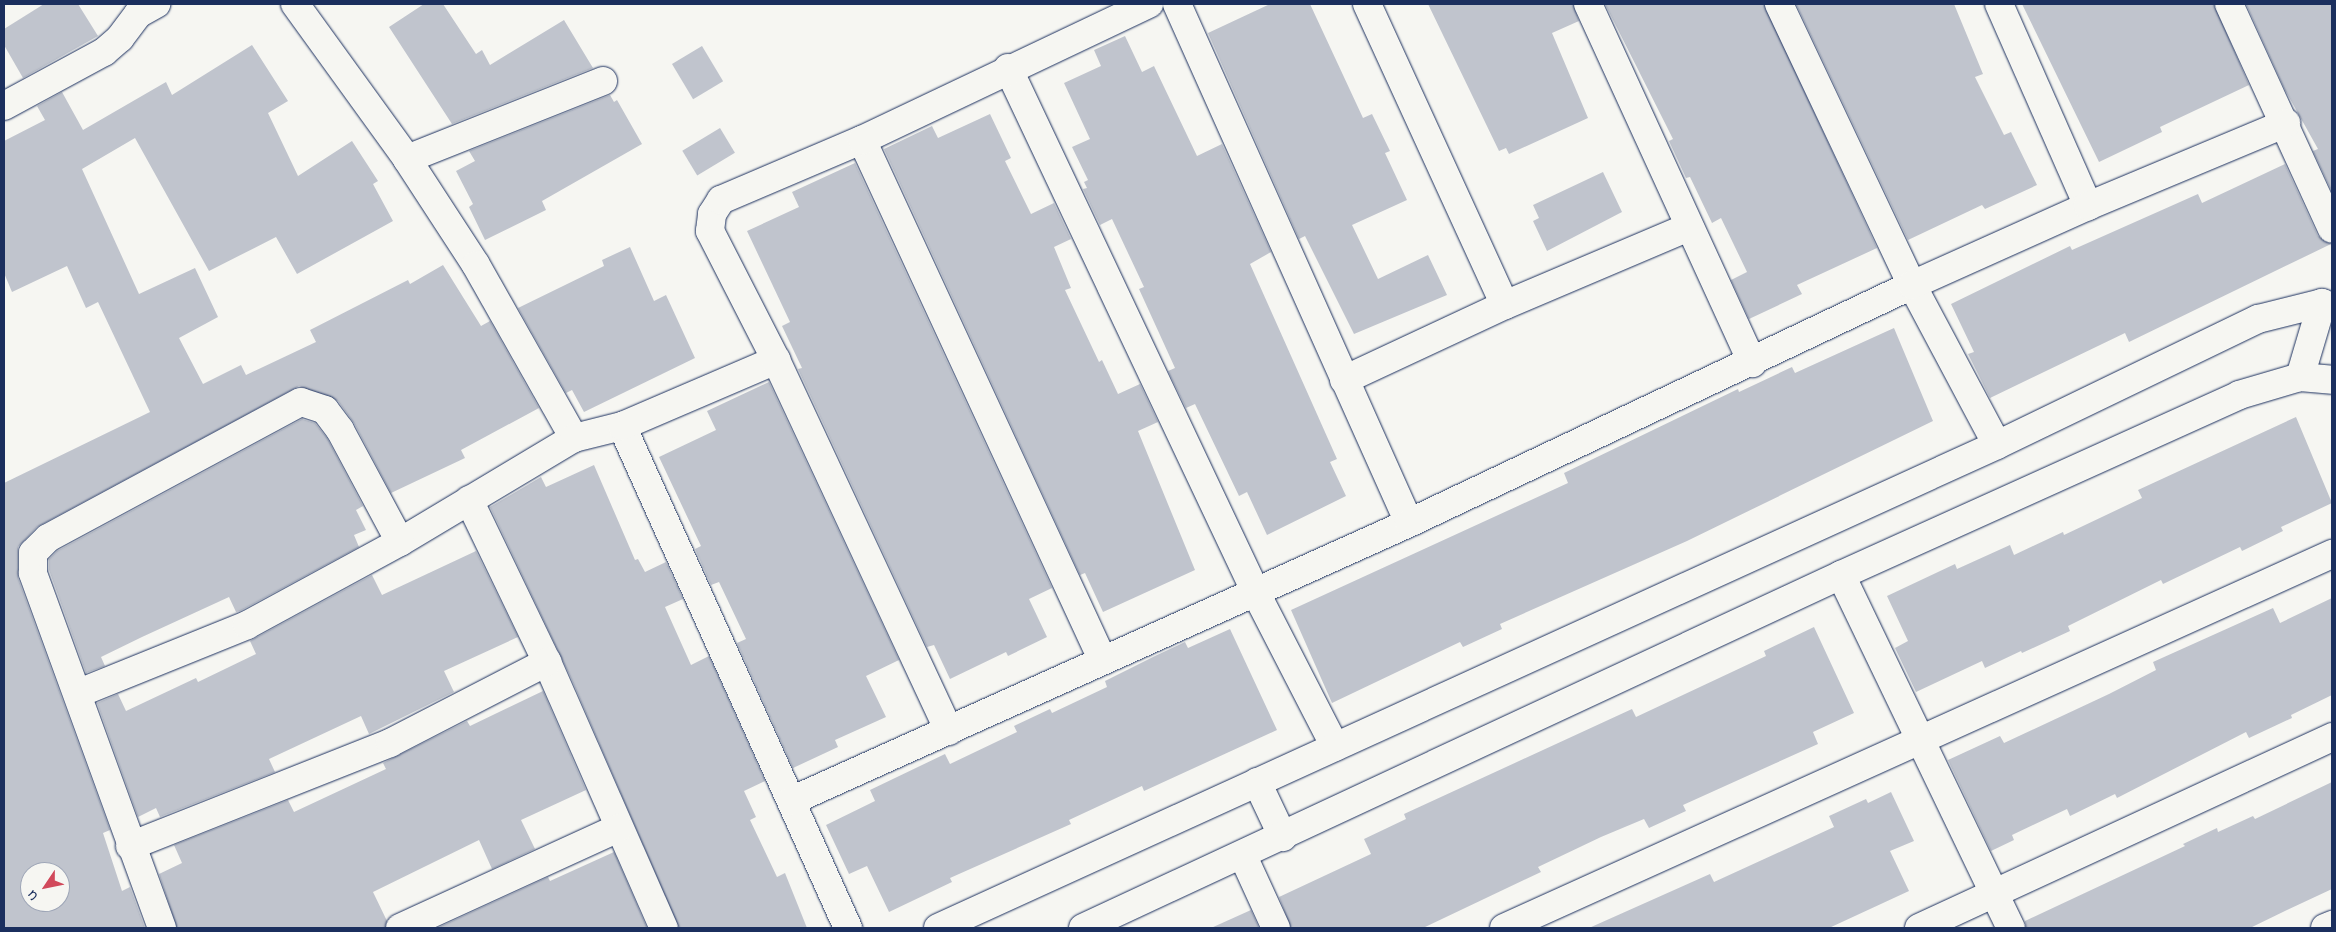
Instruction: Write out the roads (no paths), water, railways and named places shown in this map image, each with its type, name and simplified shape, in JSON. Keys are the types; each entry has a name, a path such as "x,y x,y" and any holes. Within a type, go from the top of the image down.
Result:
{"street":[{"path":"4,106 104,52 120,38 138,14 156,4"},
{"path":"295,4 407,159 476,265 574,438"},
{"path":"949,732 776,360 710,231 712,214 721,200 862,140 1008,68 1149,4"},
{"path":"1177,4 1409,523"},
{"path":"1367,4 1506,305"},
{"path":"1588,4 1752,363"},
{"path":"1779,4 1912,285 1997,445"},
{"path":"1999,4 2088,206"},
{"path":"2229,4 2286,123 2332,229"},
{"path":"1008,68 1256,593 1335,747"},
{"path":"407,159 603,81"},
{"path":"791,801 949,732 1102,659 1256,593 1409,523 1752,363 1912,285 2088,206 2286,123"},
{"path":"862,140 1102,659"},
{"path":"1344,380 1506,305 1690,227"},
{"path":"938,928 1997,445 2258,319 2327,305"},
{"path":"2300,377 2327,305"},
{"path":"79,693 247,625 400,542 574,438 622,426 776,360"},
{"path":"1083,928 1243,856 1841,575 2240,395 2300,377 2332,380"},
{"path":"162,928 130,846 79,693 33,573 33,553 48,538 301,402 325,410 340,430 400,542"},
{"path":"622,426 848,928"},
{"path":"469,500 547,662 618,828 664,928"},
{"path":"1504,928 2332,554"},
{"path":"1841,575 2011,928"},
{"path":"130,846 390,743 547,662"},
{"path":"1919,928 2332,737"},
{"path":"1257,782 1283,837"},
{"path":"400,928 618,828"},
{"path":"1243,856 1276,928"},
{"path":"2325,928 2332,925"}]}
